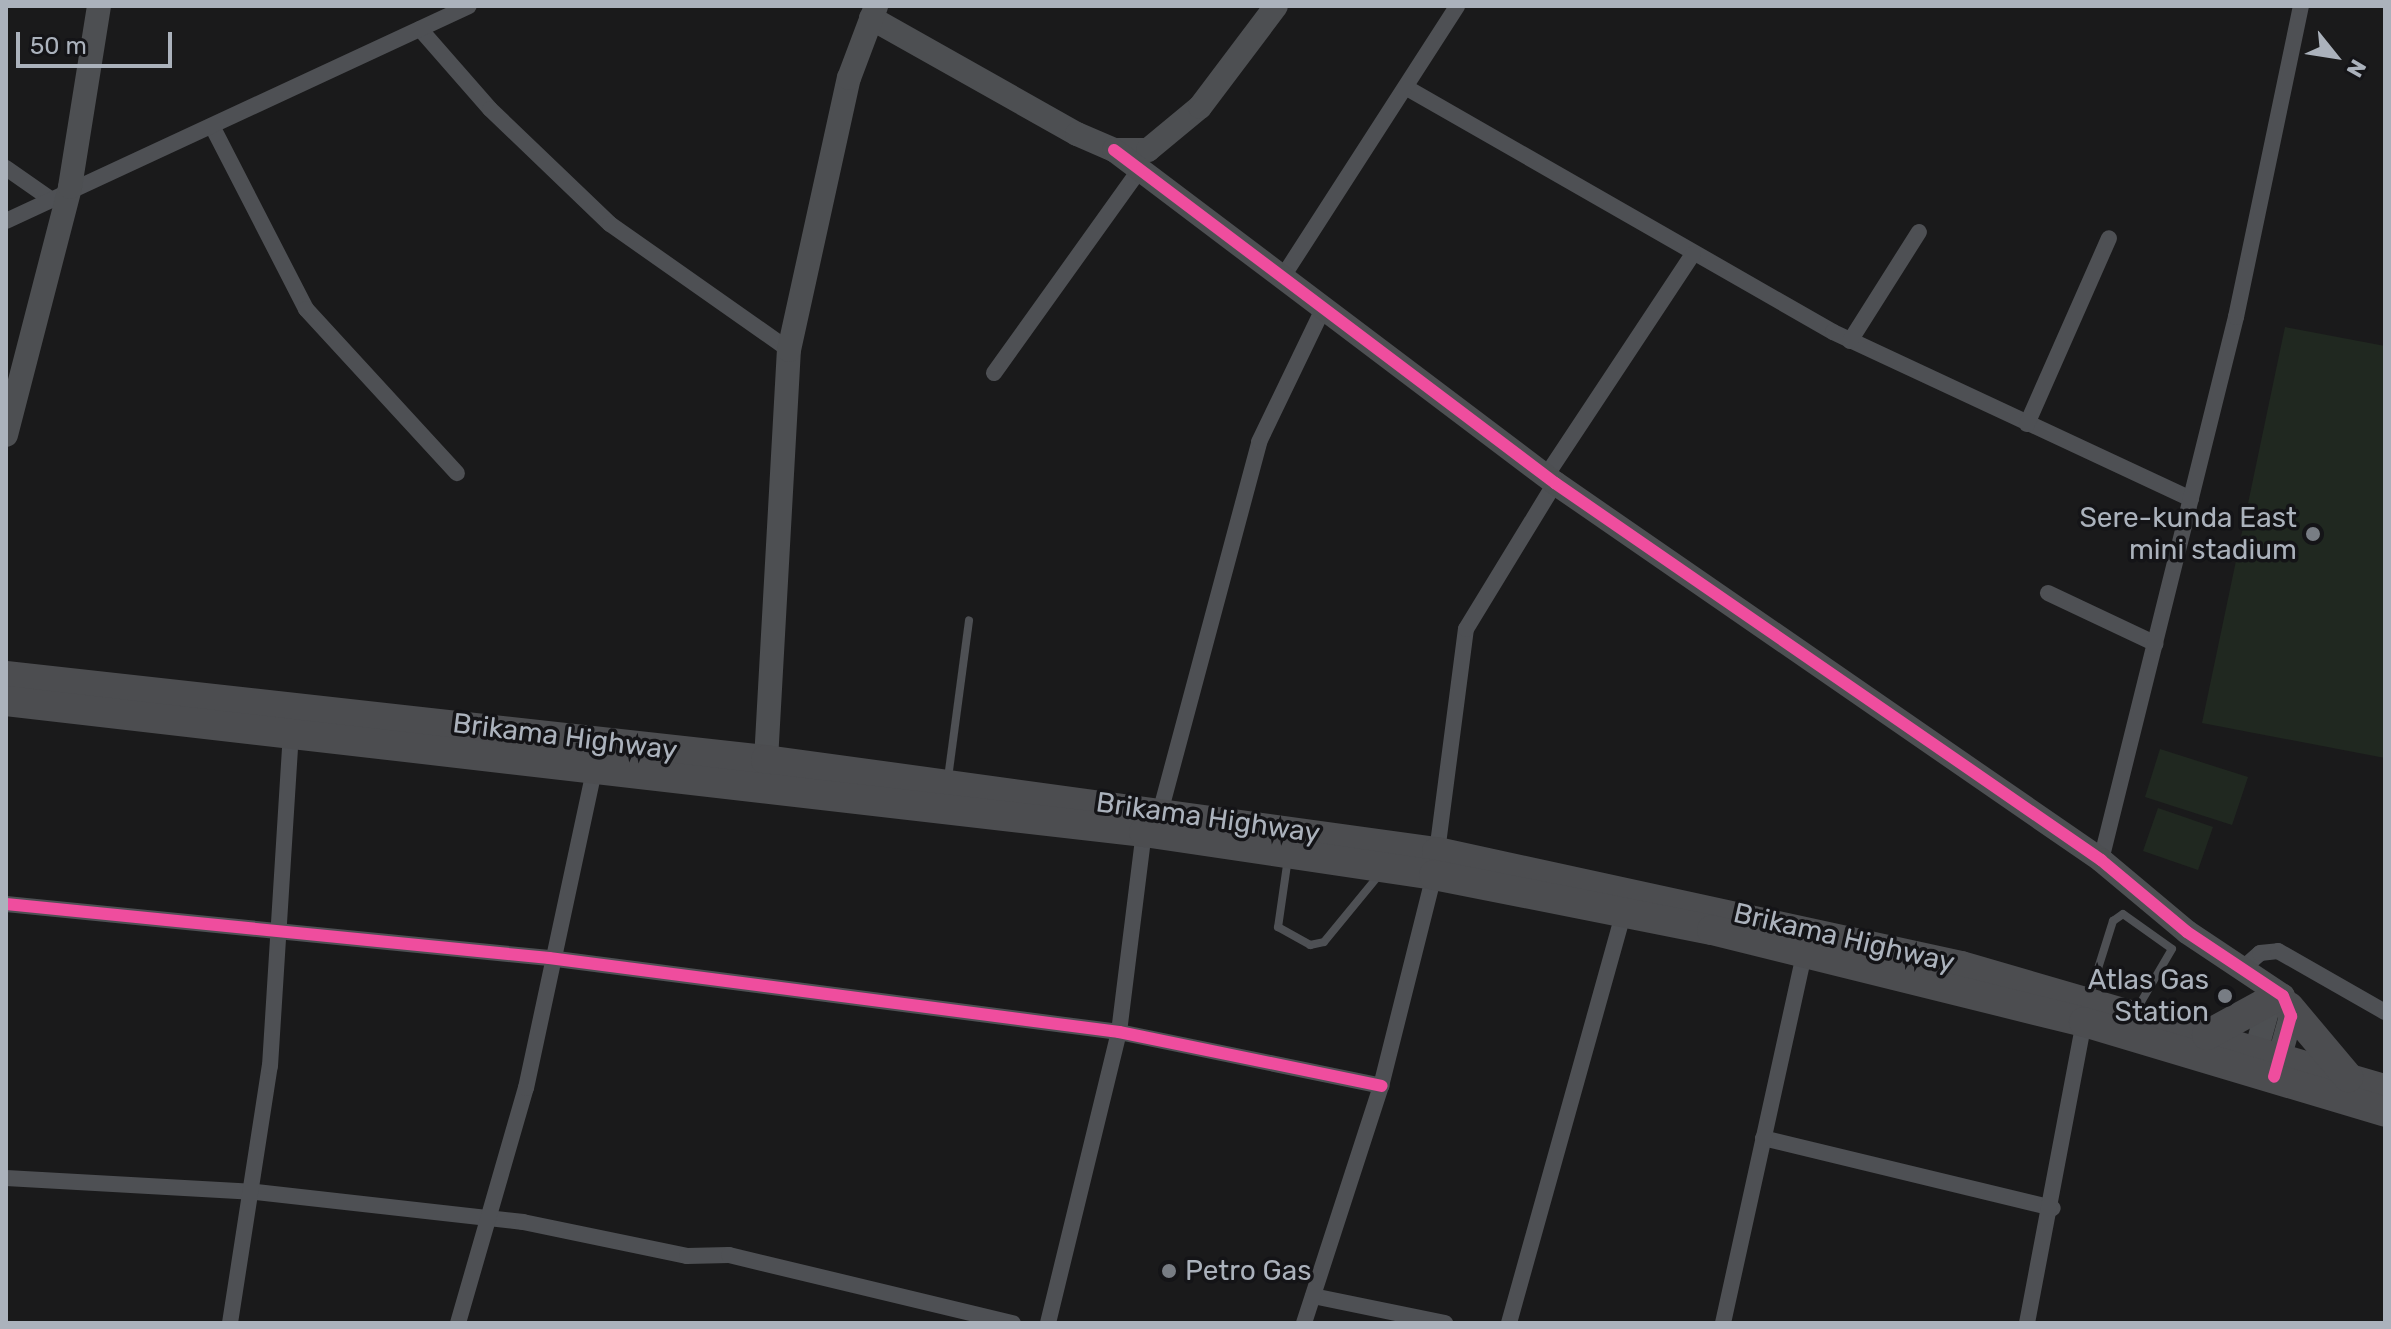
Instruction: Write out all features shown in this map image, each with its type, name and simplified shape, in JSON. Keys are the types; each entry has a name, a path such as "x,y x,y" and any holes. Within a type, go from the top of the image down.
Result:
{"highway":[{"name":"Brikama Highway","path":"6,676 766,760 947,783 1152,820 1435,863 1829,933 2265,1063 2350,1078 2385,1089"},
{"name":"Brikama Highway","path":"6,701 595,766 1152,820"},
{"name":"Brikama Highway","path":"1291,842 1385,868 1435,863 1804,954 2086,1010 2134,1013 2207,1035 2265,1063 2385,1112"},
{"path":"2207,1035 2278,999 2350,1078"}],"street":[{"path":"6,435 99,6"},
{"path":"6,221 60,192 212,126 469,6"},
{"path":"1114,150 1148,150 1173,136 1276,6"},
{"path":"1282,278 1457,6"},
{"path":"2101,860 2191,499 2301,6"},
{"path":"766,760 789,350 849,78 869,10 1114,150 1137,173 1550,480 2101,860 2180,940 2243,968 2278,999 2265,1063"},
{"path":"420,29 490,109 610,224 789,350"},
{"path":"1407,88 1850,341 2191,499"},
{"path":"212,126 306,309 457,473"},
{"path":"6,168 60,192"},
{"path":"994,373 1137,173"},
{"path":"1850,341 1919,232"},
{"path":"2027,424 2109,238"},
{"path":"1304,1323 1381,1086 1435,863 1466,629 1550,480 1693,254"},
{"path":"1048,1323 1119,1032 1152,820 1259,442 1323,309"},
{"path":"2048,593 2156,644"},
{"path":"230,1323 256,1192 291,732"},
{"path":"458,1323 494,1219 549,958 595,766"},
{"path":"6,904 549,958 1119,1032 1381,1086"},
{"path":"1509,1323 1624,912"},
{"path":"2243,968 2260,953 2278,951 2385,1012"},
{"path":"1723,1323 1804,954"},
{"path":"2027,1323 2053,1208 2086,1010"},
{"path":"1763,1138 2053,1208"},
{"path":"6,1178 256,1192 494,1219 687,1256 729,1255 1013,1323"},
{"path":"1313,1296 1445,1323"}],"lane":[{"path":"947,783 969,620"},
{"path":"1291,842 1278,927 1317,946 1385,868"},
{"path":"2086,1010 2119,915 2180,940 2134,1013"}],"shaded area":[{"name":"Sere-kunda East mini stadium","path":"2285,327 2385,346 2385,758 2202,723"},
{"path":"2160,749 2248,777 2232,825 2145,797"},
{"path":"2158,808 2213,827 2198,870 2143,851"}],"cycle path":[{"path":"1114,150 1555,483 2101,860 2187,932 2283,996 2291,1016 2274,1077"},
{"path":"6,904 549,958 1119,1032 1381,1086"}],"place":[{"name":"Sere-kunda East mini stadium","path":"2313,534"},
{"name":"Atlas Gas Station","path":"2225,996"},
{"name":"Petro Gas","path":"1169,1271"}]}
